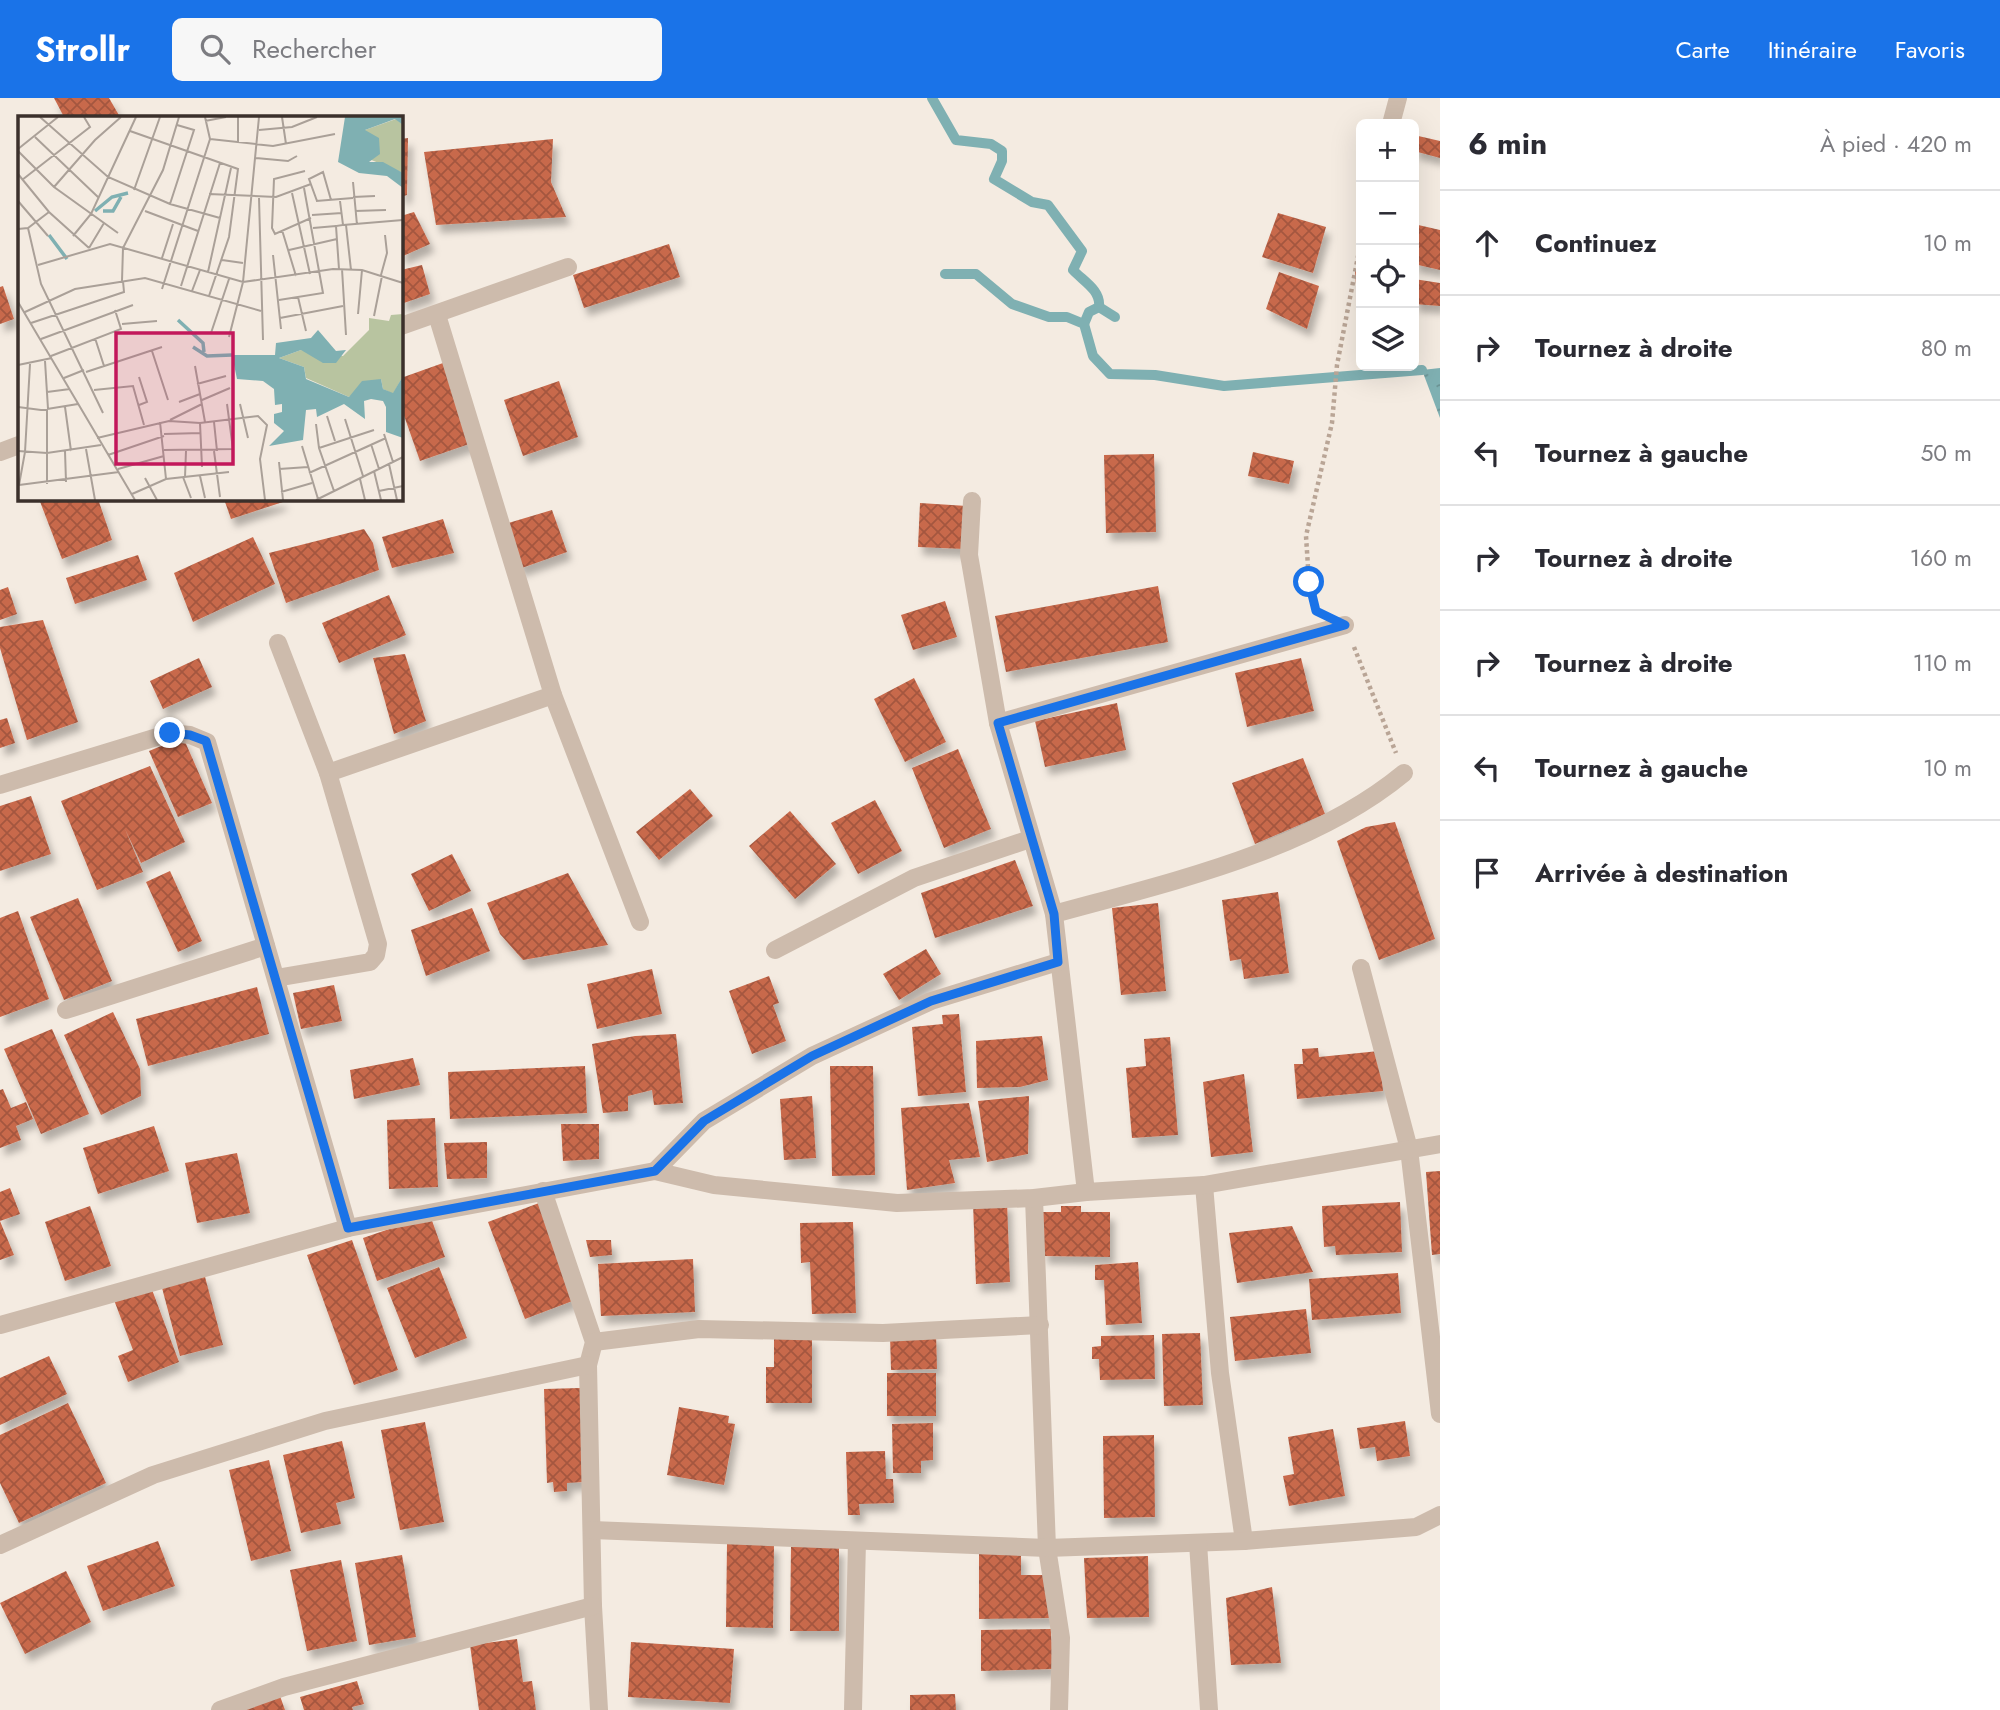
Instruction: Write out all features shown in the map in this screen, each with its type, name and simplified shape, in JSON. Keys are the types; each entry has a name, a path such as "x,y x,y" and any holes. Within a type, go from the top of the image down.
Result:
{"street":[{"path":"1392,119 1398,98"},
{"path":"402,326 568,268"},
{"path":"437,314 553,695 640,922"},
{"path":"0,452 18,445"},
{"path":"972,501 969,555 998,723 1054,914 1086,1192"},
{"path":"998,723 1345,625"},
{"path":"276,978 370,962 376,955 379,937 328,774 278,643"},
{"path":"328,774 553,695"},
{"path":"0,785 170,733 190,735 206,741 348,1228"},
{"path":"1054,914 1201,873 1321,826 1371,800 1404,773"},
{"path":"775,950 914,878 1030,839"},
{"path":"66,1010 266,946"},
{"path":"655,1171 704,1121 812,1056 931,1001 1058,962"},
{"path":"1361,968 1409,1149 1440,1415"},
{"path":"0,1325 348,1228 655,1171 714,1185 897,1203 1034,1198 1204,1185 1440,1144"},
{"path":"1204,1185 1220,1373 1244,1541"},
{"path":"543,1191 594,1342 588,1365 593,1606 599,1710"},
{"path":"1034,1198 1041,1325 1047,1548 1062,1638 1059,1710"},
{"path":"594,1342 699,1329 883,1333 1041,1325"},
{"path":"0,1545 153,1475 325,1421 588,1365"},
{"path":"592,1530 1047,1548 1244,1541 1416,1527 1440,1515"},
{"path":"853,1710 857,1541"},
{"path":"1198,1543 1209,1710"},
{"path":"220,1710 284,1687 593,1606"}],"path":[{"path":"1360,245 1337,365 1332,423 1306,536 1309,582 1316,611 1345,625 1404,773"}],"water":[{"path":"1440,368 1440,418 1422,370"}],"building":[{"path":"54,98 109,98 119,116 63,116"},
{"path":"1419,136 1440,141 1440,158 1419,152"},
{"path":"408,138 407,195 402,197 402,139"},
{"path":"553,139 551,182 566,217 436,225 424,152"},
{"path":"414,212 430,244 402,257 402,216"},
{"path":"1278,213 1326,227 1313,273 1262,257"},
{"path":"1419,225 1440,230 1440,270 1419,265"},
{"path":"669,244 680,277 584,308 573,275"},
{"path":"422,265 430,294 402,304 402,270"},
{"path":"1279,272 1319,286 1307,329 1266,309"},
{"path":"1419,280 1440,283 1440,306 1419,304"},
{"path":"3,286 14,319 0,324 0,287"},
{"path":"443,363 472,443 420,461 402,410 402,378"},
{"path":"559,381 578,437 523,456 504,400"},
{"path":"1253,452 1294,461 1289,484 1248,476"},
{"path":"1154,454 1156,532 1106,533 1104,455"},
{"path":"39,500 98,500 112,540 62,559"},
{"path":"224,500 282,500 283,502 231,519"},
{"path":"920,503 967,506 965,549 918,547"},
{"path":"552,510 567,552 519,569 505,524"},
{"path":"443,519 454,553 392,568 382,537"},
{"path":"364,529 373,543 379,570 286,603 269,553"},
{"path":"253,537 275,584 193,622 174,573"},
{"path":"138,555 147,580 75,604 66,578"},
{"path":"1158,586 1168,642 1006,672 995,616"},
{"path":"8,587 17,614 0,620 0,590"},
{"path":"389,595 406,635 339,663 322,623"},
{"path":"945,601 957,637 913,650 901,615"},
{"path":"43,620 78,722 27,740 0,648 0,627"},
{"path":"405,654 426,721 394,734 373,658"},
{"path":"199,658 212,687 163,709 150,681"},
{"path":"1301,658 1314,711 1247,727 1235,673"},
{"path":"914,678 946,742 905,762 874,699"},
{"path":"1117,703 1126,750 1045,767 1035,721"},
{"path":"7,718 15,743 0,748 0,720"},
{"path":"183,737 212,803 178,817 149,751"},
{"path":"958,749 991,829 944,848 912,768"},
{"path":"1303,758 1325,814 1255,844 1232,783"},
{"path":"150,766 185,842 141,863 125,829 143,872 97,890 61,801"},
{"path":"690,789 713,816 659,860 636,832"},
{"path":"31,796 51,854 0,871 0,806"},
{"path":"875,800 902,851 858,874 831,823"},
{"path":"790,811 836,864 795,899 749,846"},
{"path":"1395,822 1435,939 1379,960 1337,841 1366,827"},
{"path":"452,854 471,891 429,911 411,874"},
{"path":"1015,860 1033,906 935,938 921,893"},
{"path":"170,871 202,941 178,952 146,882"},
{"path":"568,873 608,945 523,960 500,934 487,903"},
{"path":"1278,892 1289,973 1244,979 1241,959 1230,961 1222,900"},
{"path":"78,898 112,981 64,1000 30,917"},
{"path":"1158,903 1166,991 1121,995 1112,908"},
{"path":"472,908 490,951 426,976 411,930"},
{"path":"18,911 49,999 0,1017 0,918"},
{"path":"926,949 941,974 899,1000 883,974"},
{"path":"652,969 662,1014 597,1029 587,984"},
{"path":"769,976 779,1003 773,1005 786,1041 752,1054 729,991"},
{"path":"334,985 342,1021 301,1029 293,993"},
{"path":"257,987 269,1034 148,1066 136,1019"},
{"path":"113,1012 140,1069 141,1096 101,1115 64,1035"},
{"path":"959,1014 966,1092 918,1096 912,1027 943,1024 942,1015"},
{"path":"52,1029 89,1114 41,1134 4,1049"},
{"path":"676,1034 683,1103 654,1105 652,1090 628,1096 628,1111 603,1113 592,1044 635,1036"},
{"path":"1042,1036 1048,1080 1020,1087 977,1088 976,1041"},
{"path":"1170,1037 1178,1135 1132,1138 1126,1068 1146,1066 1144,1039"},
{"path":"1318,1048 1319,1057 1379,1051 1383,1091 1297,1099 1294,1064 1303,1064 1302,1049"},
{"path":"413,1058 420,1085 354,1099 350,1070"},
{"path":"585,1066 587,1113 450,1119 448,1072"},
{"path":"830,1066 873,1066 875,1175 832,1176"},
{"path":"1244,1074 1253,1152 1211,1157 1203,1082"},
{"path":"3,1089 11,1108 26,1102 33,1119 16,1126 21,1140 0,1148 0,1090"},
{"path":"812,1096 816,1158 784,1160 780,1099"},
{"path":"1029,1096 1028,1154 987,1162 978,1101"},
{"path":"969,1103 980,1157 949,1160 955,1183 907,1190 901,1108"},
{"path":"435,1118 438,1187 389,1189 387,1120"},
{"path":"561,1124 599,1124 599,1159 563,1161"},
{"path":"154,1126 169,1171 98,1194 83,1148"},
{"path":"487,1142 487,1178 447,1179 444,1143"},
{"path":"237,1153 250,1213 197,1223 185,1163"},
{"path":"1440,1171 1440,1254 1432,1255 1426,1172"},
{"path":"10,1188 20,1214 0,1221 0,1192"},
{"path":"1007,1202 1010,1282 976,1284 973,1203"},
{"path":"1400,1202 1402,1252 1336,1255 1335,1246 1324,1247 1322,1206"},
{"path":"539,1203 575,1300 525,1319 488,1222"},
{"path":"90,1206 111,1266 65,1281 45,1222"},
{"path":"1061,1206 1081,1206 1081,1212 1110,1212 1110,1257 1043,1256 1043,1212 1061,1212"},
{"path":"430,1215 445,1257 377,1281 363,1238"},
{"path":"0,1221 14,1255 0,1260"},
{"path":"853,1222 856,1313 812,1314 810,1262 801,1263 800,1223"},
{"path":"1292,1226 1313,1272 1237,1283 1229,1233"},
{"path":"352,1240 398,1370 354,1385 307,1255"},
{"path":"586,1240 611,1240 612,1255 590,1257"},
{"path":"693,1259 695,1312 601,1316 598,1264"},
{"path":"1138,1262 1142,1323 1106,1325 1104,1280 1095,1280 1095,1265"},
{"path":"439,1267 467,1338 415,1358 387,1288"},
{"path":"204,1273 223,1345 180,1356 161,1284"},
{"path":"1398,1273 1401,1313 1312,1320 1309,1279"},
{"path":"151,1287 179,1362 128,1382 118,1356 133,1350 114,1300"},
{"path":"1306,1309 1311,1353 1235,1361 1230,1317"},
{"path":"936,1333 937,1369 891,1370 890,1335"},
{"path":"1200,1333 1203,1405 1164,1406 1162,1334"},
{"path":"1154,1335 1155,1379 1100,1380 1099,1359 1092,1359 1092,1347 1101,1346 1101,1336"},
{"path":"774,1336 812,1336 812,1403 766,1403 766,1367 774,1367"},
{"path":"49,1356 67,1394 0,1425 0,1378"},
{"path":"887,1373 936,1373 936,1416 887,1416"},
{"path":"580,1388 583,1482 567,1483 567,1491 554,1492 553,1482 547,1483 544,1389"},
{"path":"68,1403 106,1483 19,1523 0,1483 0,1435"},
{"path":"679,1407 729,1416 728,1423 735,1424 724,1485 667,1475"},
{"path":"1405,1421 1410,1456 1377,1461 1375,1447 1360,1449 1357,1428"},
{"path":"425,1422 444,1522 400,1530 381,1430"},
{"path":"933,1423 933,1460 921,1461 921,1473 893,1473 892,1424"},
{"path":"1333,1429 1345,1496 1289,1506 1283,1476 1294,1474 1288,1437"},
{"path":"1154,1435 1155,1517 1104,1518 1103,1436"},
{"path":"342,1441 355,1498 336,1503 341,1524 301,1533 283,1455"},
{"path":"885,1451 886,1479 893,1479 894,1503 859,1504 860,1515 848,1515 846,1452"},
{"path":"269,1460 291,1551 251,1561 229,1470"},
{"path":"158,1541 175,1586 103,1611 87,1566"},
{"path":"727,1544 774,1544 773,1628 726,1627"},
{"path":"791,1547 839,1547 839,1631 790,1631"},
{"path":"1021,1553 1021,1575 1050,1575 1051,1618 979,1619 979,1554"},
{"path":"402,1555 416,1637 369,1645 355,1563"},
{"path":"1148,1556 1149,1617 1087,1618 1084,1558"},
{"path":"341,1560 357,1641 307,1651 290,1570"},
{"path":"66,1571 91,1622 25,1654 0,1603"},
{"path":"1272,1587 1281,1663 1231,1665 1226,1598"},
{"path":"1051,1629 1052,1669 981,1671 981,1630"},
{"path":"517,1639 523,1682 532,1681 536,1710 479,1710 470,1645"},
{"path":"631,1642 734,1649 730,1703 628,1697"},
{"path":"357,1681 364,1704 352,1707 353,1710 304,1710 300,1697"},
{"path":"955,1694 956,1710 910,1710 910,1695"},
{"path":"280,1696 285,1710 240,1710"}],"waterway":[{"path":"932,98 956,140 991,144 1002,151 1002,161 994,179 1032,202 1048,205 1082,251 1073,270 1090,286 1099,301 1099,307 1089,312 1084,324"},
{"path":"945,274 976,274 1012,304 1049,317 1067,317 1084,324 1093,356 1110,374 1155,375 1224,386 1422,370"},
{"path":"1099,307 1115,317"}],"route":[{"path":"170,733 190,735 206,741 348,1228 655,1171 704,1121 812,1056 931,1001 1058,962 1054,914 998,723 1345,625 1316,611 1309,582"}]}
